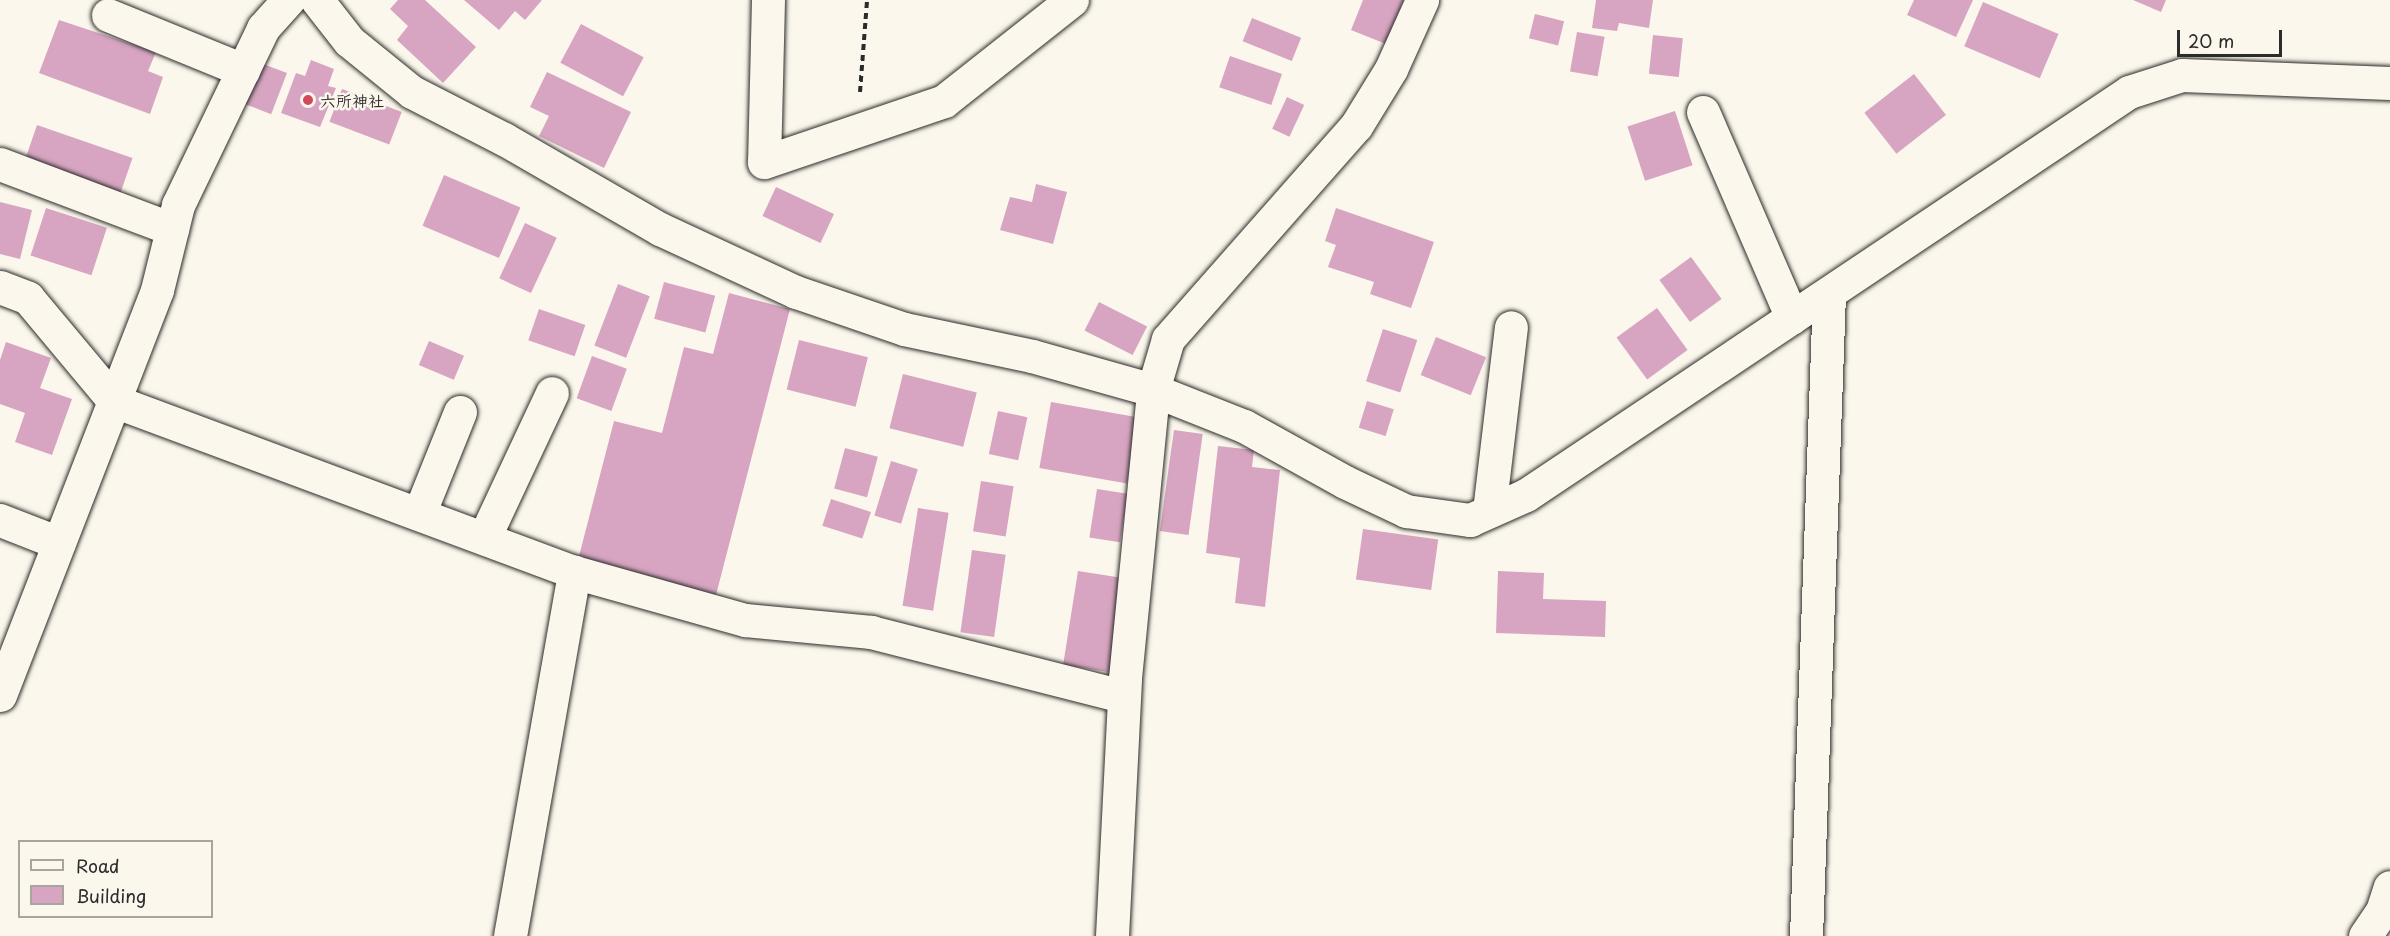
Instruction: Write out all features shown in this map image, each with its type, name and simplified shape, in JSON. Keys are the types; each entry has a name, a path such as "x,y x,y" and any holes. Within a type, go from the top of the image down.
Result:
{"street":[{"path":"0,695 157,290 178,205 263,28 288,0"},
{"path":"317,0 349,41 412,92 504,139 660,229 796,292 904,329 1032,356 1153,390 1244,426 1345,482 1406,511 1470,520 1526,495 2129,92 2182,75 2390,83"},
{"path":"768,0 764,162 944,101 1071,0"},
{"path":"1112,936 1123,696 1153,390 1168,339 1356,126 1391,69 1422,0"},
{"path":"108,15 243,70"},
{"path":"1703,112 1792,318"},
{"path":"0,164 172,229"},
{"path":"0,287 28,298 114,401 574,572 745,620 871,633 1123,696"},
{"path":"1806,936 1829,293"},
{"path":"1490,512 1511,327"},
{"path":"484,538 552,393"},
{"path":"419,514 460,412"},
{"path":"0,520 59,543"},
{"path":"510,936 574,572"},
{"path":"2365,936 2382,911 2390,887"}],"path":[{"path":"857,130 867,0"}],"building":[{"path":"398,0 425,0 476,47 443,83 397,40 408,26 390,9"},
{"path":"464,0 542,0 525,20 515,11 499,30"},
{"path":"1363,0 1404,0 1386,44 1351,30"},
{"path":"1596,0 1653,0 1649,28 1619,23 1617,31 1592,28"},
{"path":"1914,0 1973,0 1956,37 1907,15"},
{"path":"2133,0 2166,0 2161,12"},
{"path":"1983,2 2058,34 2040,78 1964,46"},
{"path":"1535,14 1564,21 1558,46 1529,38"},
{"path":"1252,18 1301,38 1292,61 1243,41"},
{"path":"59,20 156,52 148,71 163,77 150,114 39,73"},
{"path":"581,24 644,57 623,96 560,63"},
{"path":"1577,32 1605,37 1598,76 1570,71"},
{"path":"1653,35 1683,38 1679,77 1649,74"},
{"path":"1230,56 1282,74 1271,105 1219,87"},
{"name":"六所神社","path":"311,60 334,69 328,86 336,88 320,127 281,113 296,73 305,76"},
{"path":"258,62 287,73 271,114 242,103"},
{"path":"547,72 631,112 604,168 539,136 549,116 530,107"},
{"path":"1914,74 1946,115 1896,154 1864,113"},
{"path":"342,89 402,112 389,145 329,122"},
{"path":"1287,97 1304,105 1289,137 1272,129"},
{"path":"1675,111 1693,165 1645,181 1627,126"},
{"path":"37,125 132,158 120,195 24,162"},
{"path":"444,175 520,207 499,258 423,226"},
{"path":"1036,184 1067,192 1053,244 1000,230 1010,197 1032,202"},
{"path":"776,187 834,214 820,243 762,216"},
{"path":"0,202 32,210 20,259 0,254"},
{"path":"46,208 107,228 91,275 31,256"},
{"path":"1336,208 1434,242 1411,308 1370,294 1374,282 1328,267 1336,245 1325,241"},
{"path":"525,223 557,238 531,293 499,278"},
{"path":"1691,257 1722,299 1690,322 1659,280"},
{"path":"664,282 715,296 705,332 654,319"},
{"path":"618,284 650,296 626,358 594,346"},
{"path":"729,293 790,309 716,595 578,560 614,421 662,433 684,347 713,354"},
{"path":"1099,302 1147,327 1133,355 1084,331"},
{"path":"1657,308 1688,350 1647,379 1617,337"},
{"path":"539,309 585,325 575,356 528,340"},
{"path":"1383,329 1417,340 1400,392 1366,381"},
{"path":"1436,337 1486,357 1471,395 1421,375"},
{"path":"799,340 868,357 856,407 787,389"},
{"path":"429,341 464,356 454,380 419,365"},
{"path":"6,342 51,358 40,388 72,399 52,455 15,442 25,413 0,404 0,360"},
{"path":"592,356 627,369 611,411 577,398"},
{"path":"903,374 977,392 963,447 889,428"},
{"path":"1367,401 1394,409 1386,436 1359,428"},
{"path":"1051,402 1139,417 1127,483 1039,468"},
{"path":"998,411 1027,417 1018,460 989,454"},
{"path":"1174,430 1203,434 1189,535 1160,531"},
{"path":"1218,446 1254,450 1252,467 1280,470 1265,607 1235,603 1240,558 1206,553"},
{"path":"845,448 878,457 867,497 834,489"},
{"path":"891,461 918,469 901,524 874,516"},
{"path":"981,481 1014,486 1006,537 973,531"},
{"path":"1097,489 1128,494 1120,542 1089,537"},
{"path":"831,499 871,512 862,539 822,526"},
{"path":"918,508 949,513 933,611 903,606"},
{"path":"1363,529 1438,540 1431,590 1356,580"},
{"path":"972,550 1006,555 994,637 960,632"},
{"path":"1078,571 1124,578 1110,672 1063,665"},
{"path":"1498,571 1544,573 1543,599 1606,601 1605,637 1496,633"}],"place":[{"name":"六所神社","path":"308,100"}]}
